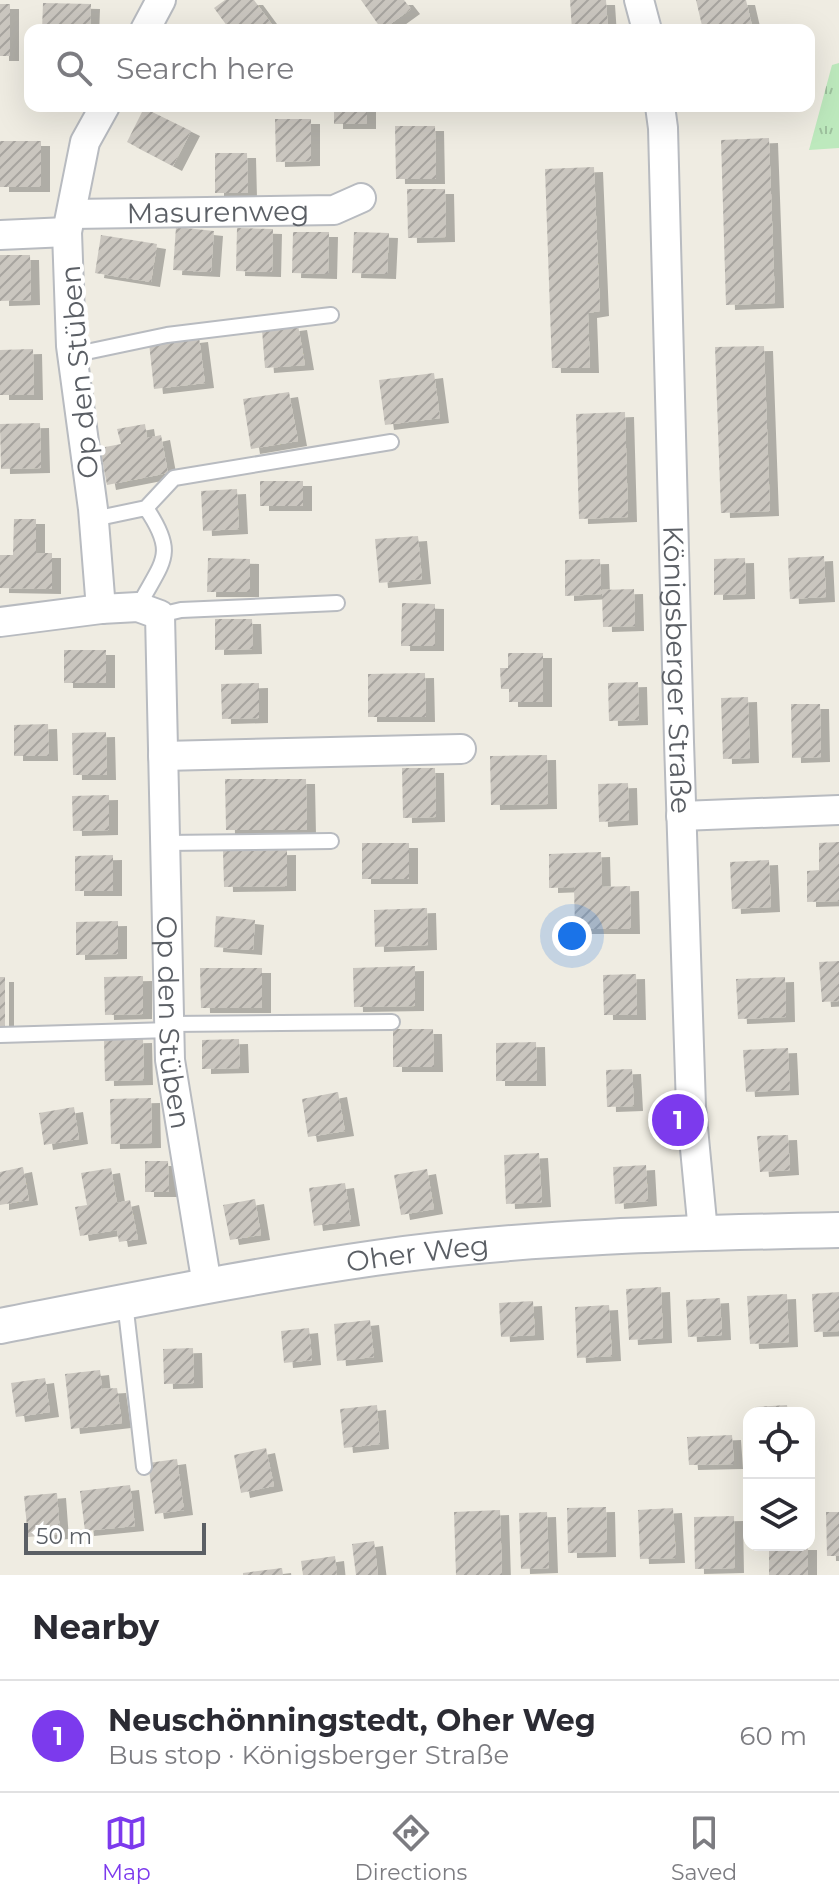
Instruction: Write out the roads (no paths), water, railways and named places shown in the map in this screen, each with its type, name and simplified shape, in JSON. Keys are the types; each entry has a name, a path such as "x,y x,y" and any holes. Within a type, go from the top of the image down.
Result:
{"street":[{"path":"148,24 161,0"},
{"path":"639,0 645,24"},
{"name":"Op den Stüben","path":"101,609 94,519 72,355 70,223 85,142 102,112"},
{"name":"Königsberger Straße","path":"661,112 691,1107 703,1232"},
{"name":"Masurenweg","path":"0,235 70,223 334,210 361,198"},
{"path":"0,622 101,609 149,611"},
{"name":"Op den Stüben","path":"149,611 163,756 172,1074 207,1285"},
{"path":"163,756 461,749"},
{"path":"681,816 839,810"},
{"name":"Oher Weg","path":"0,1326 207,1285 377,1257 544,1241 703,1232 839,1230"}],"lane":[{"path":"72,355 167,335 331,315"},
{"path":"94,519 146,508 174,478 391,442"},
{"path":"146,508 162,531 166,553 149,611 337,603"},
{"path":"165,843 331,841"},
{"path":"0,1035 392,1022"},
{"path":"125,1301 144,1467"}],"place":[{"name":"Neuschönningstedt, Oher Weg","path":"678,1120"}]}
